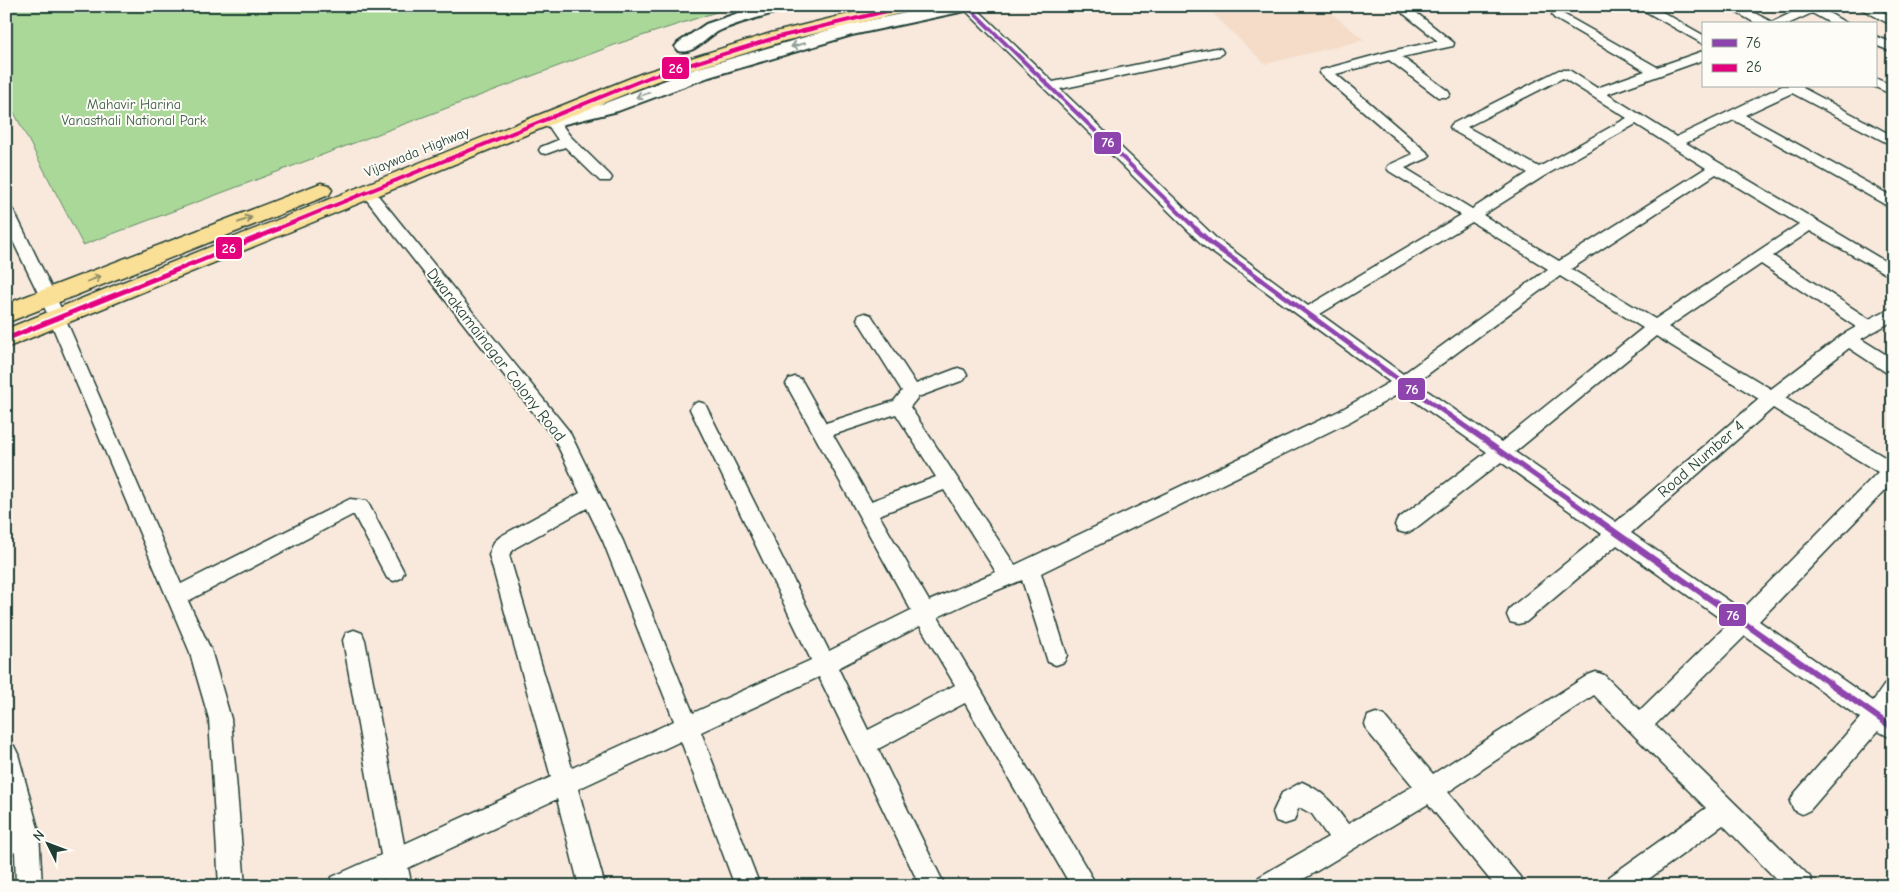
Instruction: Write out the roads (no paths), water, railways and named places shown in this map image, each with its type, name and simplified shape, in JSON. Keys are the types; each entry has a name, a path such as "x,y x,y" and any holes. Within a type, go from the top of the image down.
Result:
{"highway":[{"name":"Vijaywada Highway","path":"437,144 684,47 731,32 833,6"},
{"name":"Vijaywada Highway","path":"6,339 52,308 365,182 547,121 650,77 743,45 908,6"},
{"name":"Vijaywada Highway","path":"6,314 52,308"}],"street":[{"path":"684,47 712,28 777,6"},
{"path":"547,121 612,107 702,73 849,30 966,6 1211,243 1403,383 1884,723"},
{"path":"1400,6 1448,43 1326,73 1423,155 1394,168 1892,471 1640,725"},
{"path":"1642,6 1702,39"},
{"path":"1731,6 1763,22"},
{"path":"1862,6 1893,22"},
{"path":"1781,22 1812,7 1838,22"},
{"path":"1558,15 1656,72"},
{"path":"1051,87 1216,52"},
{"path":"1596,94 1702,54"},
{"path":"1392,56 1443,94"},
{"path":"1539,173 1457,127 1474,116 1564,73 1716,168 1893,273"},
{"path":"1876,82 1893,91"},
{"path":"1676,142 1791,88"},
{"path":"1795,88 1893,142"},
{"path":"1735,115 1893,204"},
{"path":"1307,314 1539,173 1637,118"},
{"path":"547,121 606,178"},
{"path":"546,150 568,141"},
{"path":"342,886 687,725 824,664 924,613 1019,572 1345,416 1403,383 1559,269 1716,168"},
{"name":"Dwarakamainagar Colony Road","path":"365,182 562,436 613,541 687,725 748,886"},
{"path":"6,211 52,308 200,650 220,719 232,886"},
{"path":"1405,525 1501,452 1655,327 1811,223"},
{"path":"1761,256 1868,327"},
{"name":"Road Number 4","path":"1518,615 1616,534 1772,398 1848,339 1893,313"},
{"path":"866,319 948,480 1019,572 1056,655"},
{"path":"1848,339 1893,368"},
{"path":"823,431 906,399 958,375"},
{"path":"795,384 924,613 1086,886"},
{"path":"699,409 933,886"},
{"path":"867,511 948,480"},
{"path":"591,496 508,542 501,548 499,555 592,886"},
{"path":"176,598 355,506 360,507 394,572"},
{"path":"354,640 399,886"},
{"path":"1268,886 1431,789 1596,682 1801,886"},
{"path":"864,744 969,688"},
{"path":"1802,802 1884,723 1893,692"},
{"path":"1376,724 1511,886"},
{"path":"6,754 17,838 29,886"},
{"path":"1285,812 1290,801 1302,794 1320,806 1345,840"},
{"path":"1618,886 1725,810"}],"park label":[{"name":"Mahavir Harina Vanasthali National Park","path":"134,112"}]}
